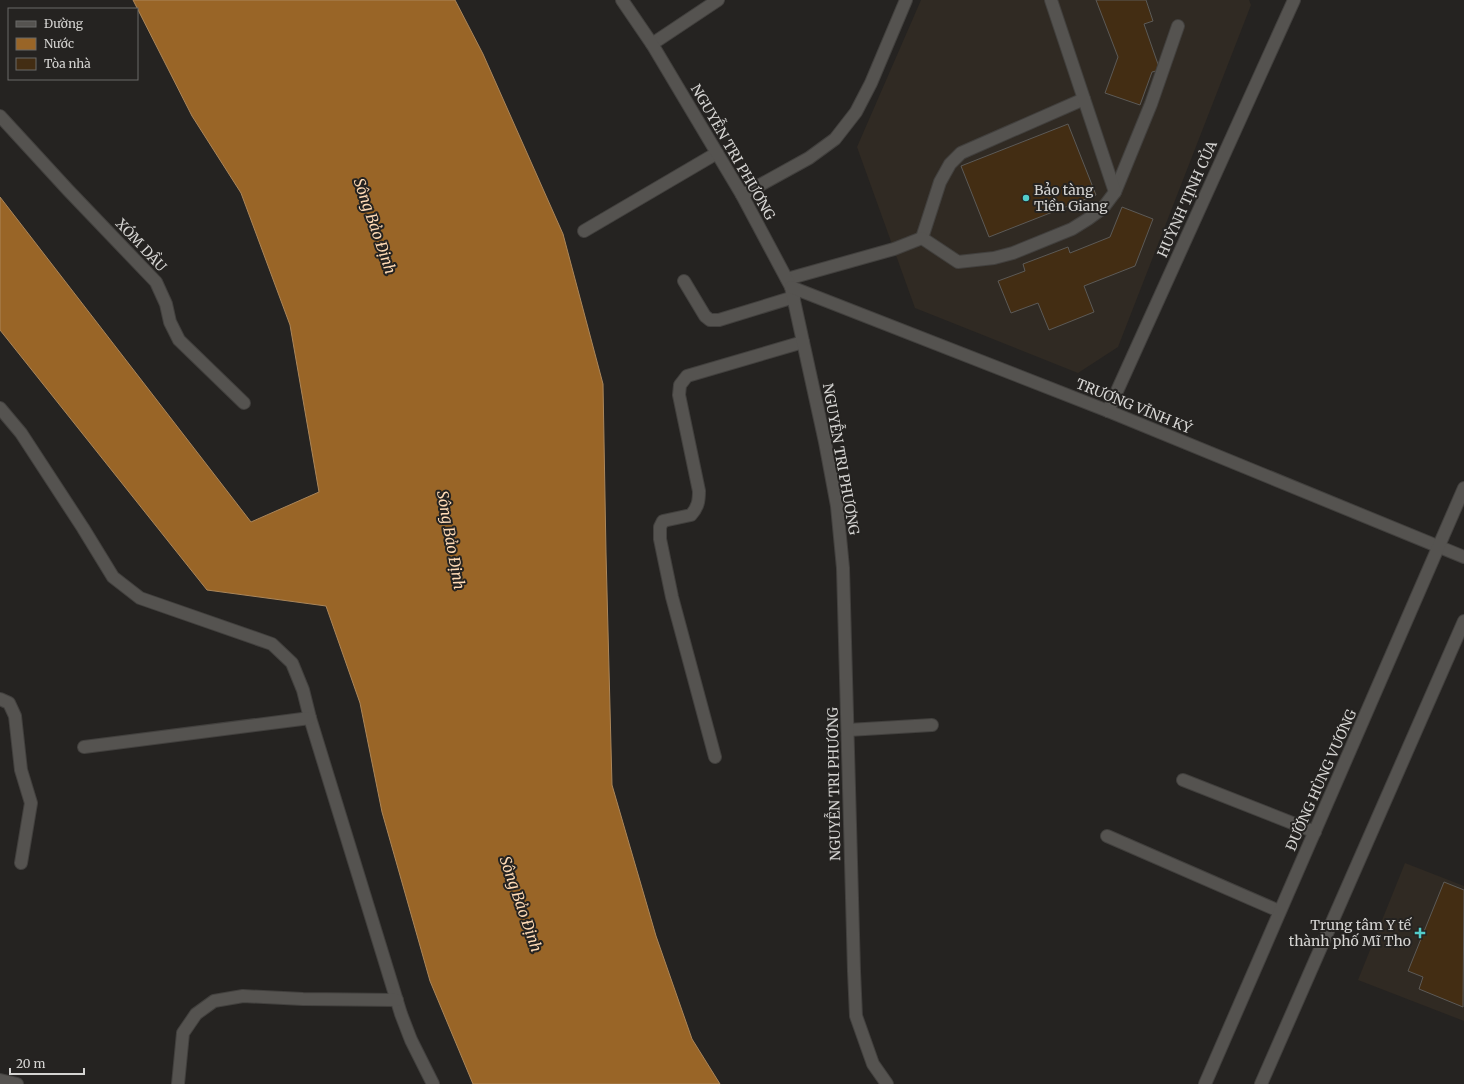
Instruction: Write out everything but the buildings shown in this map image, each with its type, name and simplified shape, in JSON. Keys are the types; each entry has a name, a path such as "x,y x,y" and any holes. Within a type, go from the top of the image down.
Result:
{"street":[{"name":"NGUYỄN TRI PHƯƠNG","path":"622,0 652,44 742,195 791,288 825,442 837,506 843,568 856,1016 873,1064 888,1084"},
{"path":"652,44 718,0"},
{"path":"742,195 809,158 834,139 856,112 871,83 906,0"},
{"path":"1051,0 1115,192"},
{"name":"HUỲNH TỊNH CỦA","path":"1108,410 1294,0"},
{"path":"922,238 958,262 994,258 1013,253 1072,228 1103,208 1115,192 1152,104 1178,26"},
{"path":"922,238 940,182 950,164 961,153 1084,99"},
{"name":"XÓM DẦU","path":"0,116 156,282 166,304 170,322 179,340 244,403"},
{"path":"584,231 717,154"},
{"path":"684,280 705,316 710,320 718,320 791,288 922,238"},
{"name":"TRƯƠNG VĨNH KÝ","path":"791,288 1108,410 1464,557"},
{"path":"716,757 672,597 660,540 660,527 663,521 691,515 697,508 699,499 699,490 679,395 680,385 687,376 803,342"},
{"path":"0,408 21,433 113,577 140,598 272,644 292,663 303,690 310,718 401,1014 411,1040 432,1084"},
{"name":"ĐƯỜNG HÙNG VƯƠNG","path":"1205,1084 1464,488"},
{"path":"1261,1084 1464,621"},
{"path":"0,699 9,703 15,716 20,770 31,803 21,864"},
{"path":"84,747 310,718"},
{"path":"848,730 932,725"},
{"path":"1183,780 1315,832"},
{"path":"1107,836 1279,911"},
{"path":"178,1084 183,1033 196,1014 214,1002 244,996 303,999 397,1000"},
{"path":"0,1080 17,1084"}],"shaded area":[{"name":"Bảo tàng Tiền Giang","path":"921,0 1249,0 1251,5 1118,347 1078,373 915,308 857,147"},
{"name":"Trung tâm Y tế thành phố Mĩ Tho","path":"1405,863 1464,886 1464,1021 1358,980"}],"water":[{"name":"Sông Bảo Định","path":"133,0 455,0 483,54 563,234 603,384 612,785 656,936 692,1039 720,1084 473,1084 430,981 382,812 360,703 326,606 207,590 0,330 0,197 251,522 319,492 290,325 241,193 192,116"}],"place":[{"name":"Bảo tàng Tiền Giang","path":"1026,198"},
{"name":"Trung tâm Y tế thành phố Mĩ Tho","path":"1420,933"}]}
